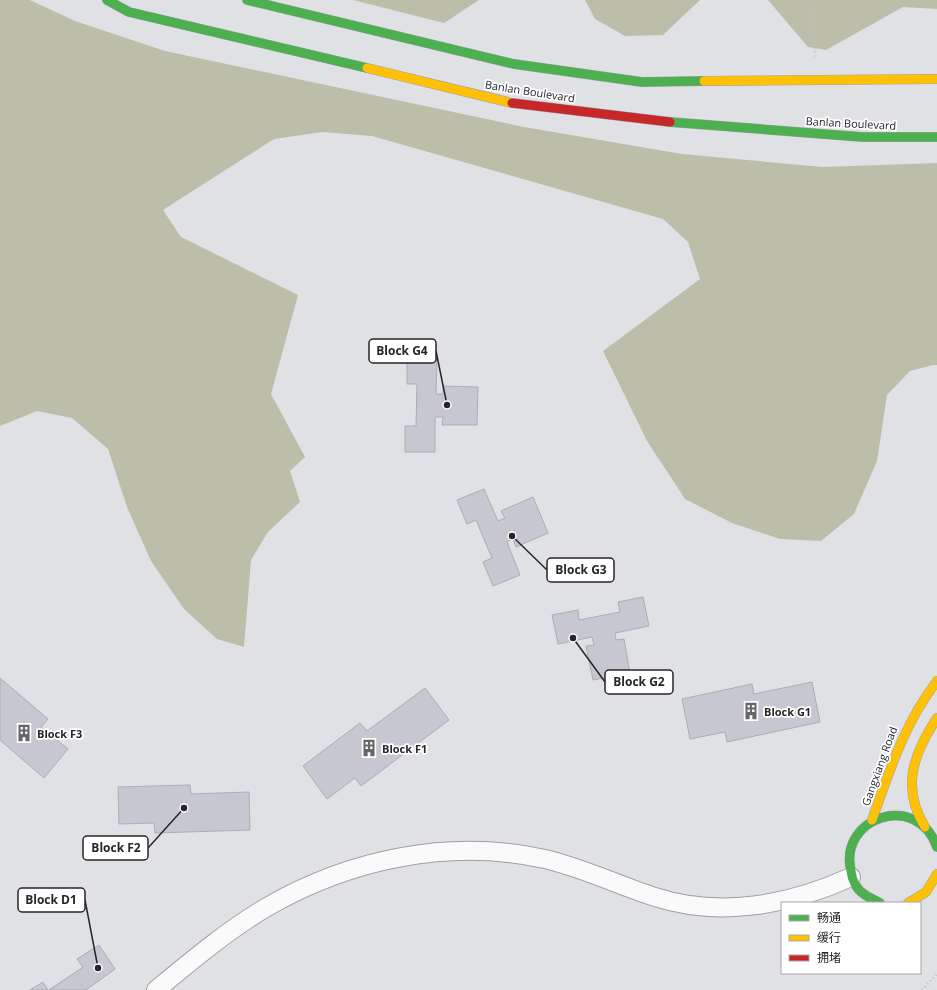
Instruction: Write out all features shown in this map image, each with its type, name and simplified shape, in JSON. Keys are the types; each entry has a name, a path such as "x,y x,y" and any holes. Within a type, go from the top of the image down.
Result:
{"main road":[{"name":"Banlan Boulevard","path":"107,0 129,12 508,102 647,120 862,137 937,137"},
{"path":"247,0 514,64 642,82 937,79"},
{"name":"Gangxiang Road","path":"872,820 904,730 915,711 937,681"},
{"path":"937,718 924,740 911,776 912,800 916,811 925,827 935,840 937,847"},
{"path":"876,902 872,901 860,891 851,877 848,860 851,844 860,830 872,820 886,815 900,815 914,819 925,827"},
{"path":"910,902 919,898 931,887 937,874"}],"street":[{"path":"156,990 239,926 294,893 353,868 415,855 479,851 543,859 580,869 657,898 706,906 731,907 781,902 829,887 851,877"}],"path":[{"path":"808,0 816,59"},
{"path":"922,990 937,974"}],"green space":[{"path":"0,0 30,0 75,21 165,51 524,127 682,154 823,167 937,163 937,365 910,371 887,395 877,461 854,514 821,541 780,539 732,523 685,499 647,441 603,351 700,279 688,242 663,219 372,136 322,132 274,139 163,210 181,237 298,295 271,394 305,457 290,471 300,502 268,532 251,560 244,647 217,639 184,609 151,561 127,507 108,449 72,418 37,411 0,426"},
{"path":"353,0 479,0 444,23"},
{"path":"585,0 700,0 663,35 625,36 595,19"},
{"path":"768,0 937,0 937,9 903,7 826,50 808,47"}],"building":[{"path":"407,358 437,358 436,394 443,394 443,386 478,387 477,425 442,425 443,417 435,417 435,452 405,452 405,426 416,426 417,384 407,384"},
{"path":"484,489 498,521 505,518 501,511 533,497 548,533 516,547 513,539 507,542 520,575 493,586 483,562 492,558 476,520 467,524 457,500"},
{"path":"643,597 649,626 615,633 616,640 624,639 630,673 593,680 586,646 594,645 592,637 558,644 552,615 578,610 579,620 620,612 618,602"},
{"name":"Block F3","path":"0,678 48,719 41,727 68,749 44,778 0,740"},
{"name":"Block G1","path":"812,682 820,722 727,742 725,732 690,739 682,699 752,684 754,694"},
{"name":"Block F1","path":"425,688 449,720 361,786 355,778 327,799 303,766 360,723 367,731"},
{"path":"190,785 191,794 249,792 250,830 155,833 154,823 119,824 118,787"},
{"path":"99,945 115,969 86,990 49,990 83,967 77,959"},
{"path":"43,982 48,990 30,990"}],"traffic: fast":[{"path":"107,0 129,12 367,68"},
{"path":"247,0 514,64 642,82 704,81"},
{"path":"670,122 862,137 937,137"},
{"path":"878,902 861,892 853,880 851,871 850,852 856,837 867,825 882,818 898,816 913,820 927,830 937,847"}],"traffic: slow":[{"path":"367,68 512,103"},
{"path":"704,81 937,79"},
{"path":"872,820 899,748 915,714 937,681"},
{"path":"925,827 913,799 913,771 916,758 937,718"},
{"path":"910,902 926,892 937,874"}],"traffic: jam":[{"path":"512,103 670,122"}],"place":[{"name":"Block G4","path":"447,405"},
{"name":"Block G3","path":"512,536"},
{"name":"Block G2","path":"573,638"},
{"name":"Block G1","path":"751,711"},
{"name":"Block F3","path":"24,733"},
{"name":"Block F1","path":"369,748"},
{"name":"Block F2","path":"184,808"},
{"name":"Block D1","path":"98,968"}]}
